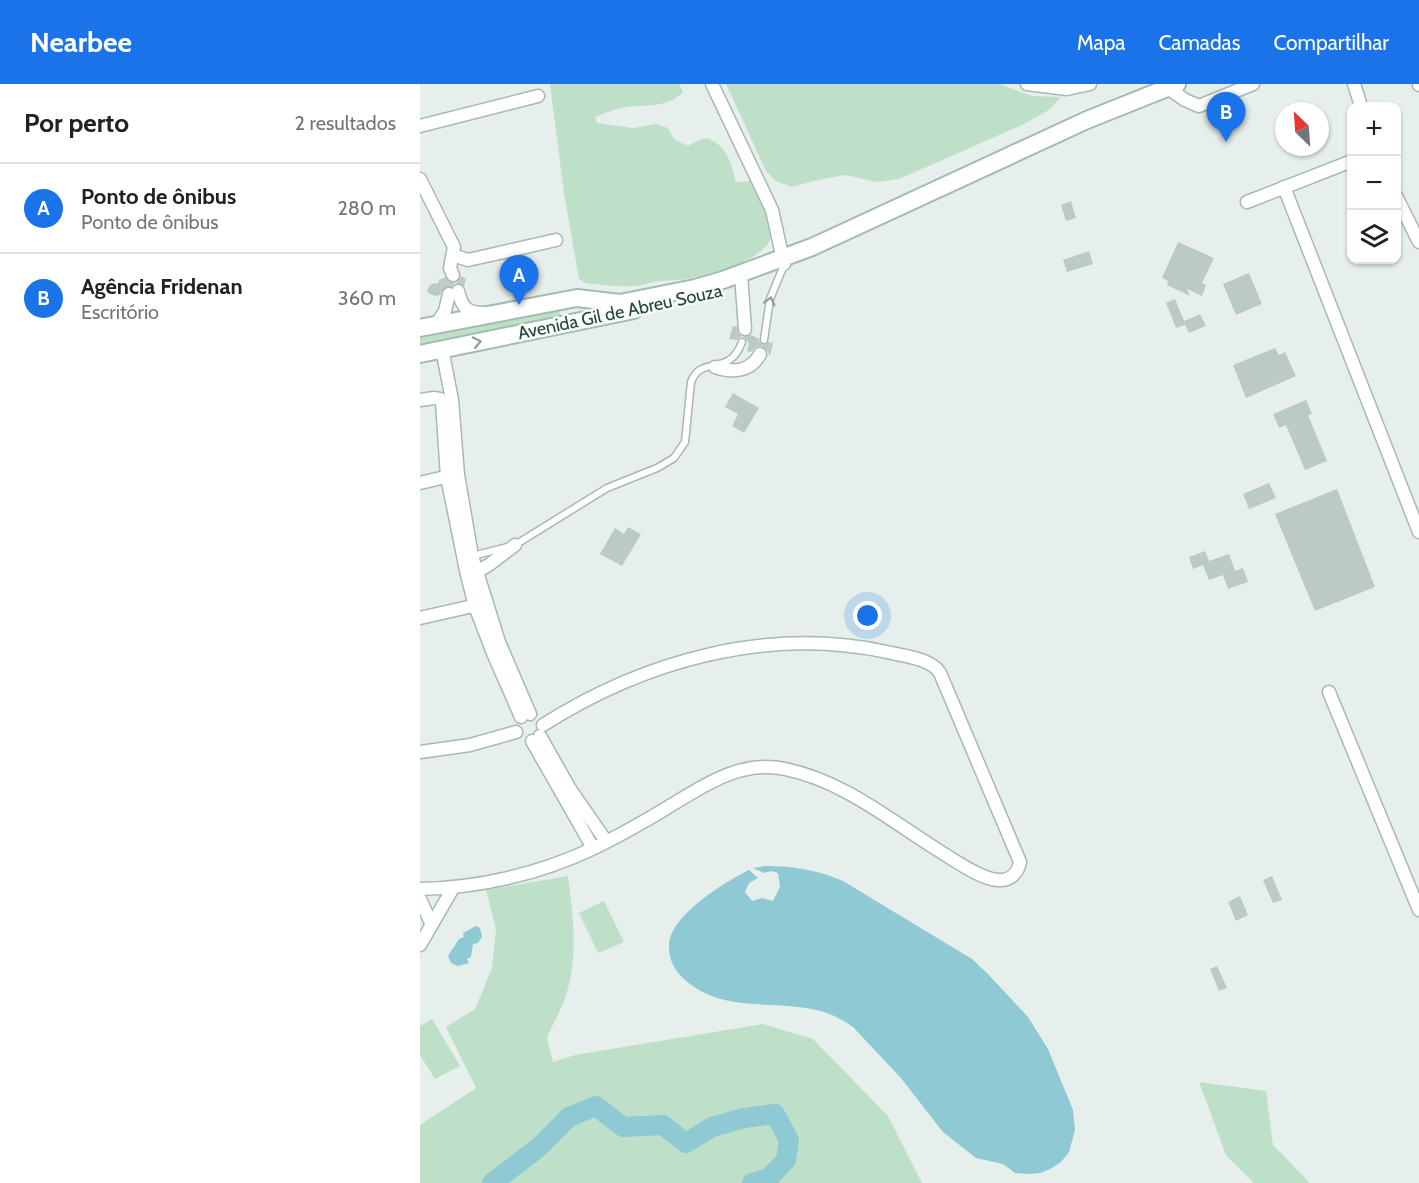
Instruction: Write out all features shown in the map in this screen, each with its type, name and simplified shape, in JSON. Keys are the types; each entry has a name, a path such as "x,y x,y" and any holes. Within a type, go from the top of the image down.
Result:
{"street":[{"path":"712,84 772,210 784,260"},
{"path":"1027,84 1066,89 1090,84"},
{"name":"Avenida Gil de Abreu Souza","path":"420,354 685,299 742,279 1087,120 1173,86 1185,100 1199,106 1253,84"},
{"path":"1352,86 1359,102"},
{"path":"420,126 538,96"},
{"path":"1247,202 1347,163"},
{"path":"420,178 453,244 448,276"},
{"path":"1284,187 1419,532"},
{"path":"1401,206 1419,242"},
{"path":"453,255 468,260 556,240"},
{"path":"742,279 744,335"},
{"name":"Avenida Gil de Abreu Souza","path":"428,326 561,300 582,297 620,303 742,279"},
{"path":"428,326 445,311 454,292 466,309 478,313 494,313"},
{"path":"540,329 545,324 568,314 568,309 561,300"},
{"path":"442,349 452,400 453,476 477,572 480,605"},
{"path":"716,367 728,371 744,369 760,354"},
{"path":"420,400 434,398 442,402 453,476 480,605 503,653 526,716"},
{"path":"420,483 453,476"},
{"path":"477,572 515,545"},
{"path":"420,618 480,605"},
{"path":"420,889 453,888 522,874 558,863 592,848 645,821 707,783 740,770 766,766 808,775 853,795 953,859 989,878 998,880 1009,878 1015,873 1020,862 940,674 934,665 858,647 799,644 736,649 660,668 621,682 571,708 538,734 522,740 516,732 516,724 526,716 538,718 538,734 592,848"},
{"path":"1329,692 1419,910"},
{"path":"420,752 470,745 516,732"},
{"path":"538,734 570,789 606,841"},
{"path":"420,945 453,888"},
{"path":"420,898 431,923"}],"lane":[{"path":"764,340 770,299 784,260"},
{"path":"472,556 515,545 607,488 657,468 674,458 685,442 692,382 695,374 707,366 716,367 732,358 740,349 744,335"}],"green space":[{"path":"550,84 679,84 683,92 671,101 616,110 595,117 597,123 633,128 656,124 668,128 674,139 688,146 708,138 715,142 728,156 736,182 752,181 759,193 772,231 766,246 758,254 734,266 686,279 658,281 640,286 611,286 585,283 579,279 564,193"},
{"path":"726,84 999,84 1032,96 1061,97 1049,110 1022,125 899,179 877,182 845,175 792,187 776,181 766,171"},
{"path":"558,307 560,315 548,319 420,346 420,335"},
{"path":"568,876 573,919 572,963 565,998 547,1038 553,1062 575,1055 763,1024 813,1039 888,1116 922,1183 420,1183 420,1125 476,1088 446,1027 475,1009 492,968 496,929 486,890"},
{"path":"604,901 624,942 598,953 579,913"},
{"path":"432,1019 460,1066 435,1079 420,1055 420,1026"},
{"path":"1199,1082 1266,1091 1273,1145 1310,1183 1254,1183 1226,1155"}],"water":[{"path":"766,866 805,869 843,881 972,959 987,973 1028,1017 1048,1049 1073,1110 1075,1130 1069,1152 1061,1162 1040,1173 1029,1174 1015,1173 1003,1164 976,1158 943,1132 900,1077 853,1027 845,1022 824,1012 749,1004 715,997 699,990 681,976 673,965 669,952 671,935 678,924 688,912 713,891 749,870 758,878 749,883 745,892 752,901 762,898 773,901 780,887 778,873 771,871 764,873 753,868"},
{"path":"476,926 480,928 482,937 478,943 473,944 471,957 467,959 469,963 458,966 451,963 448,956 459,939 464,937 463,933"}],"building":[{"path":"1071,201 1076,218 1066,221 1061,205"},
{"path":"1178,242 1214,258 1202,283 1206,285 1202,296 1187,289 1190,296 1167,285 1168,281 1162,278"},
{"path":"1089,251 1093,264 1067,272 1063,260"},
{"path":"1249,273 1262,304 1236,315 1223,284"},
{"path":"461,276 466,279 464,286 456,283"},
{"path":"445,277 449,282 456,283 443,288 437,296 429,294 427,290 431,284 438,283"},
{"path":"1175,299 1184,321 1200,314 1206,326 1189,333 1185,325 1176,328 1166,303"},
{"path":"733,326 737,327 742,337 737,340 729,339"},
{"path":"751,335 759,339 763,345 773,343 770,356 761,346 751,352 747,351 749,343 742,337"},
{"path":"1275,348 1279,355 1285,352 1296,376 1246,398 1233,365"},
{"path":"733,393 759,408 744,433 732,426 738,414 725,407"},
{"path":"1306,400 1312,414 1308,415 1327,461 1305,470 1286,425 1279,428 1273,414"},
{"path":"1269,483 1276,498 1249,509 1243,494"},
{"path":"1337,489 1375,587 1315,611 1275,514"},
{"path":"628,527 641,534 622,566 600,554 615,528 624,534"},
{"path":"1205,551 1209,561 1229,554 1235,571 1243,568 1248,582 1228,589 1223,575 1209,580 1203,565 1193,569 1189,557"},
{"path":"1272,876 1282,900 1273,903 1263,880"},
{"path":"1240,896 1248,915 1236,921 1228,902"},
{"path":"1217,966 1227,988 1219,991 1210,969"}],"waterway":[{"path":"492,1183 538,1148 569,1117 596,1106 623,1127 663,1125 686,1143 712,1127 744,1118 775,1114 789,1140 786,1160 769,1178 752,1183"}],"tunnel":[{"path":"444,278 449,294"}],"place":[{"name":"Agência Fridenan","path":"1226,142"},
{"name":"Ponto de ônibus","path":"519,305"}]}
